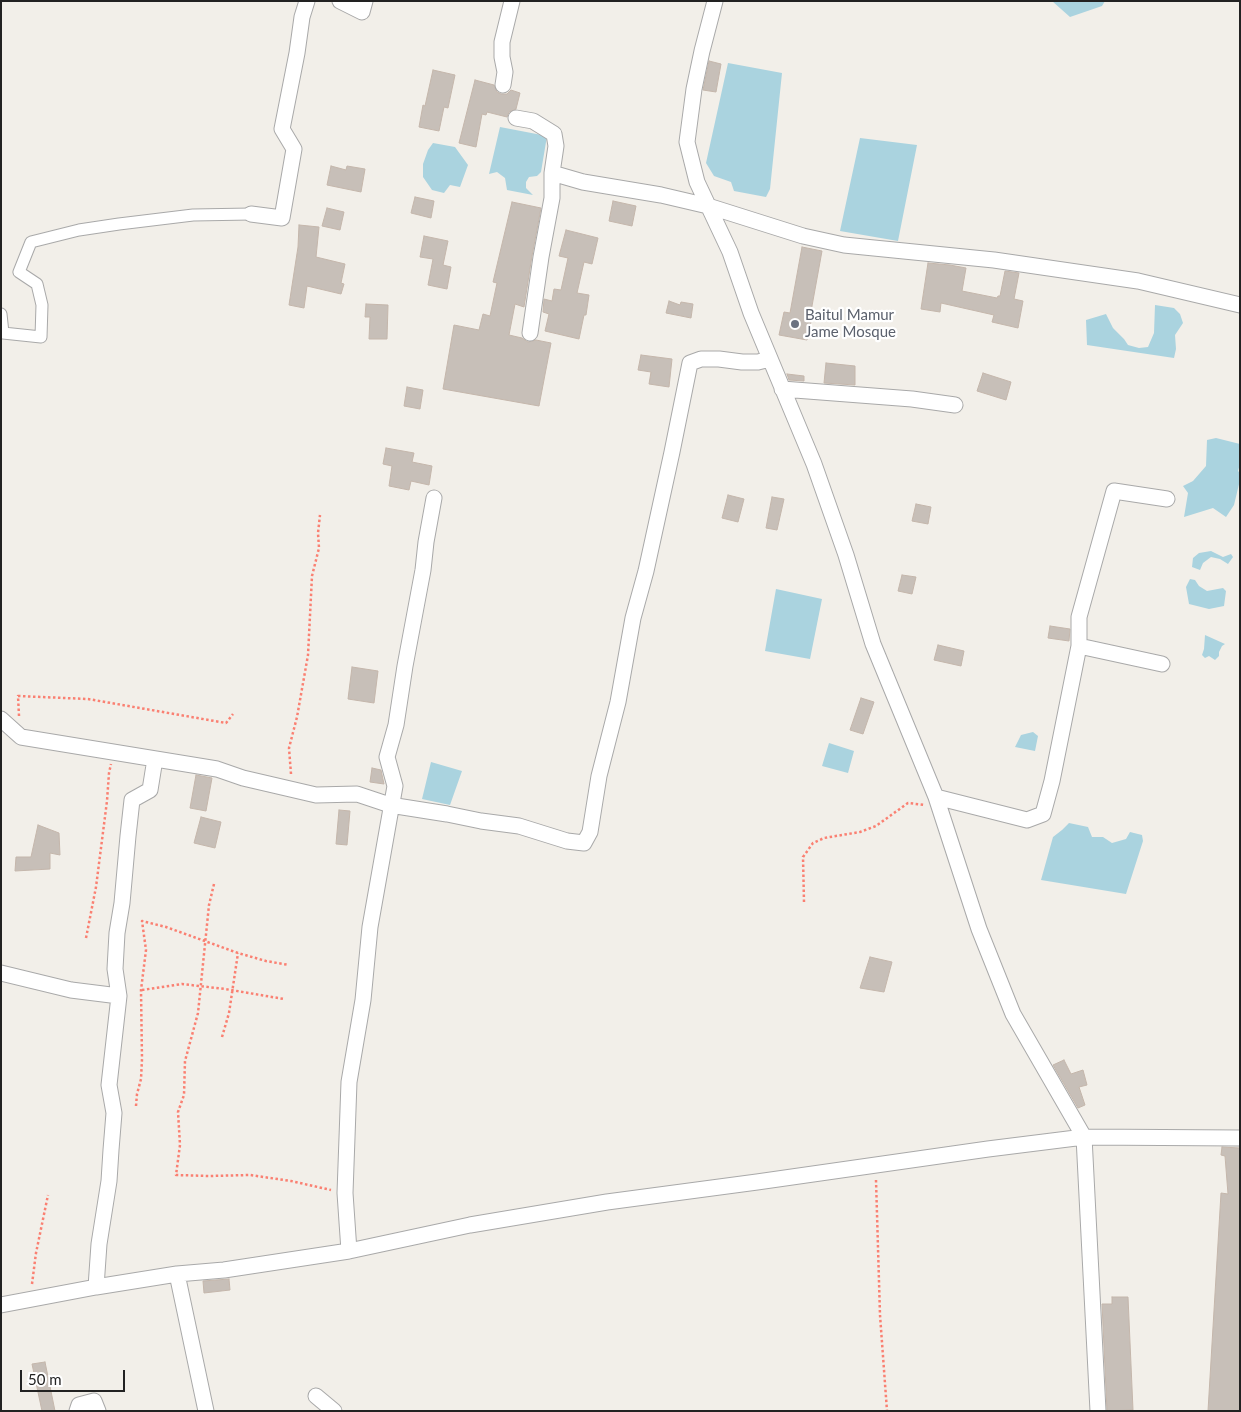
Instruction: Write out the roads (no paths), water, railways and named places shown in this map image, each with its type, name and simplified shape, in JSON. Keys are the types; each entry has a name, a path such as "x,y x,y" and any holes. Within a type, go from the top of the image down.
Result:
{"street":[{"path":"1,314 3,333 41,337 42,305 37,284 20,272 31,242 79,230 192,215 251,214 282,218 294,149 282,129 297,53 302,16 307,1"},
{"path":"340,1 362,12 365,1"},
{"path":"503,85 505,72 502,42 512,1"},
{"path":"715,1 694,89 687,142 697,182 730,252 751,313 817,473 846,555 873,644 937,801 979,929 1013,1014 1084,1137 1098,1411"},
{"path":"516,118 533,121 554,134 556,146 552,173 552,198 540,257 530,334"},
{"path":"552,173 583,182 661,195 708,206 803,236 844,245 994,260 1138,281 1240,305"},
{"path":"1,719 21,737 217,769 243,778 316,795 357,794 390,805 519,826 567,841 584,843 590,832 599,776 618,702 633,618 646,571 690,363 701,359 758,362 770,359"},
{"path":"782,388 912,399 955,405"},
{"path":"937,801 1027,820 1043,814 1052,781 1079,646 1079,617 1114,491 1167,499"},
{"path":"349,1251 345,1193 349,1082 363,1000 370,927 394,786 387,757 396,725 434,498"},
{"path":"1079,646 1162,664"},
{"path":"96,1287 99,1244 109,1181 114,1113 110,1085 118,996 115,969 117,933 122,903 132,800 150,790 155,759"},
{"path":"1,973 71,990 118,996"},
{"path":"1,1305 177,1274 224,1270 349,1251 470,1225 607,1202 1084,1137 1240,1138"},
{"path":"177,1274 206,1411"},
{"path":"316,1396 334,1411"},
{"path":"77,1411 79,1405 94,1401 98,1411"}],"water":[{"path":"1052,1 1105,1 1102,6 1070,17"},
{"path":"728,63 782,73 770,189 766,197 734,191 731,182 714,176 706,163"},
{"path":"500,127 547,136 541,172 537,176 529,177 526,182 526,188 533,195 507,190 505,178 497,172 489,174"},
{"path":"860,138 917,145 898,241 840,231"},
{"path":"433,143 455,147 468,165 460,187 450,185 444,193 432,190 423,177 423,164 428,150"},
{"path":"1155,305 1174,308 1180,314 1183,323 1175,335 1176,349 1174,358 1087,345 1086,320 1106,314 1113,328 1128,345 1139,348 1148,347 1154,333"},
{"path":"1216,438 1240,444 1238,471 1240,473 1240,480 1234,505 1226,517 1213,508 1184,517 1188,493 1183,486 1193,481 1206,466 1207,440"},
{"path":"1211,551 1223,557 1231,554 1233,557 1228,564 1220,559 1211,557 1203,563 1200,570 1192,567 1193,558 1199,553"},
{"path":"1190,579 1195,580 1199,586 1207,591 1223,588 1226,591 1224,606 1209,609 1189,604 1186,587"},
{"path":"776,589 822,599 810,659 765,651"},
{"path":"1205,635 1225,644 1215,660 1209,656 1205,658 1202,655"},
{"path":"1033,732 1038,736 1035,751 1015,747 1021,735"},
{"path":"829,743 854,751 848,773 822,766"},
{"path":"431,762 462,771 450,805 422,799"},
{"path":"1069,823 1088,827 1092,837 1103,837 1112,843 1126,839 1130,832 1142,835 1143,841 1126,894 1041,880 1053,837"}],"place":[{"name":"Baitul Mamur Jame Mosque","path":"795,324"}]}
